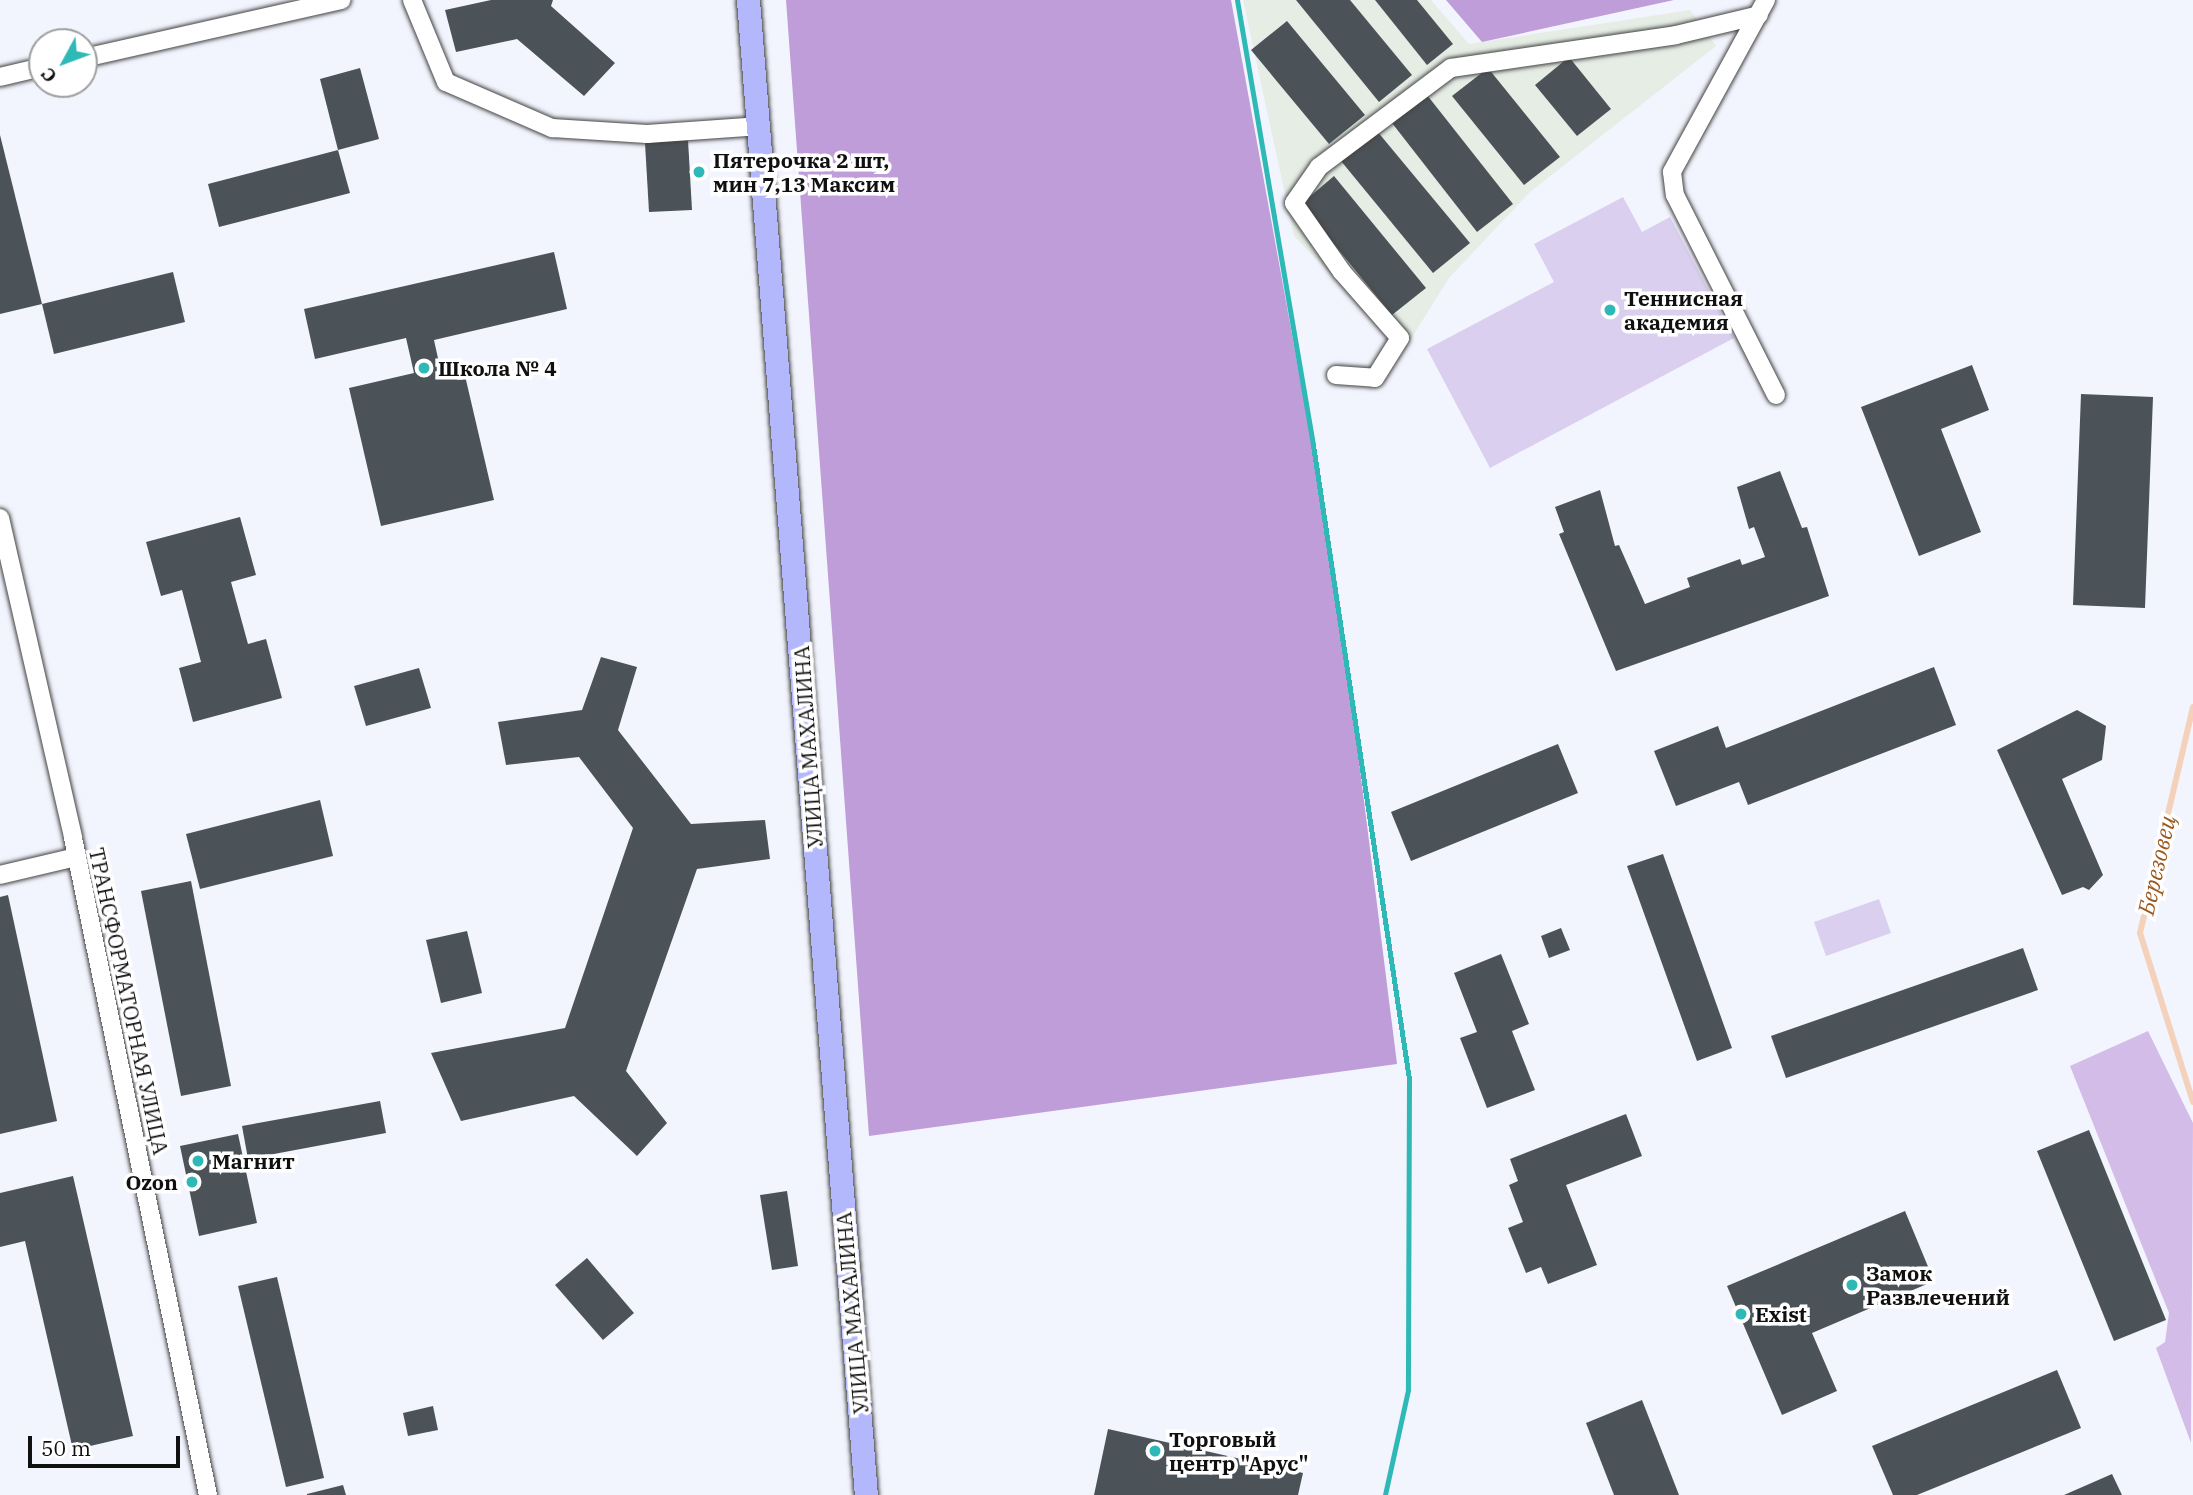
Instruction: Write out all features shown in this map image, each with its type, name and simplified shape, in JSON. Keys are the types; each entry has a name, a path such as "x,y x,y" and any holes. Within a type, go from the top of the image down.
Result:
{"street":[{"path":"98,55 342,0"},
{"path":"412,0 446,82 552,128 647,134 761,125"},
{"name":"УЛИЦА МАХАЛИНА","path":"748,0 761,125 866,1495"},
{"path":"1336,375 1375,378 1400,338 1342,272 1294,204 1319,167 1451,68 1676,36 1763,7"},
{"path":"1763,7 1672,172 1675,195 1776,395"},
{"path":"0,77 28,70"},
{"name":"ТРАНСФОРМАТОРНАЯ УЛИЦА","path":"0,518 76,857 208,1495"},
{"path":"0,875 76,857"}],"shaded area":[{"path":"786,0 1231,0 1335,570 1397,1064 869,1136"},
{"path":"1243,0 1431,0 1469,44 1690,10 1716,46 1530,192 1449,278 1404,350 1294,236"},
{"path":"1446,0 1674,0 1482,42"},
{"name":"Теннисная академия","path":"1623,197 1642,232 1670,217 1734,338 1490,468 1427,349 1554,282 1534,244"},
{"path":"1879,899 1891,933 1826,956 1814,922"},
{"path":"2148,1031 2193,1123 2191,1443 2156,1348 2165,1342 2169,1313 2070,1066"}],"building":[{"path":"491,0 553,0 551,6 615,63 584,96 517,39 456,52 445,10"},
{"path":"1296,0 1350,0 1412,75 1379,102"},
{"path":"1375,0 1417,0 1453,44 1427,65"},
{"path":"1287,21 1365,115 1329,144 1251,50"},
{"path":"1569,57 1611,109 1577,136 1535,85"},
{"path":"360,68 379,139 338,150 320,79"},
{"path":"1488,68 1560,157 1524,185 1452,96"},
{"path":"1427,95 1513,204 1477,232 1392,123"},
{"path":"1377,131 1470,243 1433,273 1341,161"},
{"path":"0,135 42,304 0,314"},
{"path":"688,140 692,210 649,212 645,143"},
{"path":"338,150 350,193 219,227 208,184"},
{"path":"1334,176 1426,288 1392,315 1301,204"},
{"path":"554,252 567,309 434,340 441,372 463,367 494,500 381,526 349,388 414,373 406,338 315,359 304,309"},
{"path":"173,272 185,322 54,354 42,304"},
{"path":"1972,365 1989,410 1941,429 1981,532 1919,556 1861,407"},
{"path":"2081,394 2153,397 2145,608 2073,605"},
{"path":"1780,471 1802,528 1807,527 1829,596 1616,671 1559,534 1564,532 1555,507 1600,490 1615,546 1619,545 1645,604 1690,587 1687,578 1740,559 1742,565 1765,557 1754,527 1749,529 1737,487"},
{"path":"240,517 256,575 231,582 248,644 266,639 282,698 193,722 179,668 201,662 182,590 161,596 146,542"},
{"path":"601,657 637,667 618,730 691,824 765,820 770,859 697,869 626,1071 667,1123 637,1156 574,1096 461,1121 431,1053 565,1028 633,828 579,757 506,765 498,722 582,710"},
{"path":"1934,667 1956,725 1748,805 1739,782 1676,806 1654,751 1718,726 1726,748"},
{"path":"419,668 431,708 366,726 354,686"},
{"path":"2077,710 2106,726 2102,760 2062,779 2103,875 2089,890 2083,887 2062,895 1997,750"},
{"path":"1558,744 1578,793 1411,861 1391,812"},
{"path":"320,800 333,856 200,889 186,834"},
{"path":"1663,854 1732,1048 1697,1061 1627,866"},
{"path":"191,881 231,1086 181,1096 141,891"},
{"path":"8,895 57,1121 0,1134 0,897"},
{"path":"1561,928 1570,950 1549,958 1541,936"},
{"path":"467,931 482,993 441,1003 426,940"},
{"path":"2023,948 2038,990 1786,1078 1771,1036"},
{"path":"1501,954 1529,1024 1512,1031 1535,1090 1487,1108 1460,1038 1477,1032 1454,973"},
{"path":"380,1101 386,1133 248,1159 242,1126"},
{"path":"1626,1114 1642,1156 1566,1185 1597,1265 1548,1284 1541,1267 1526,1273 1508,1228 1523,1222 1509,1185 1518,1181 1510,1159"},
{"path":"2089,1130 2166,1320 2114,1341 2037,1151"},
{"path":"238,1134 257,1223 199,1236 180,1146"},
{"path":"73,1176 133,1436 73,1450 25,1241 0,1247 0,1193"},
{"path":"787,1191 798,1266 772,1270 760,1195"},
{"path":"1905,1211 1934,1281 1812,1333 1837,1391 1782,1415 1727,1286"},
{"path":"587,1258 634,1313 603,1340 555,1285"},
{"path":"277,1277 324,1478 286,1487 238,1286"},
{"path":"2057,1370 2081,1428 1917,1495 1893,1495 1872,1446"},
{"path":"1642,1400 1679,1495 1614,1495 1586,1423"},
{"path":"433,1406 438,1430 408,1436 403,1413"},
{"name":"Торговый центр \"Арус\"","path":"1108,1429 1303,1473 1298,1495 1094,1495"},
{"path":"2112,1474 2122,1495 2064,1495"},
{"path":"343,1485 346,1495 307,1495 307,1494"}],"waterway":[{"name":"Березовец","path":"2193,707 2140,933 2193,1102"}],"railway":[{"path":"1237,0 1313,445 1409,1079 1408,1390 1385,1495"}],"place":[{"name":"Пятерочка 2 шт, мин 7,13 Максим","path":"699,172"},
{"name":"Теннисная академия","path":"1610,310"},
{"name":"Школа № 4","path":"424,368"},
{"name":"Магнит","path":"198,1161"},
{"name":"Ozon","path":"192,1182"},
{"name":"Замок Развлечений","path":"1852,1285"},
{"name":"Exist","path":"1741,1314"},
{"name":"Торговый центр \"Арус\"","path":"1155,1451"}]}
